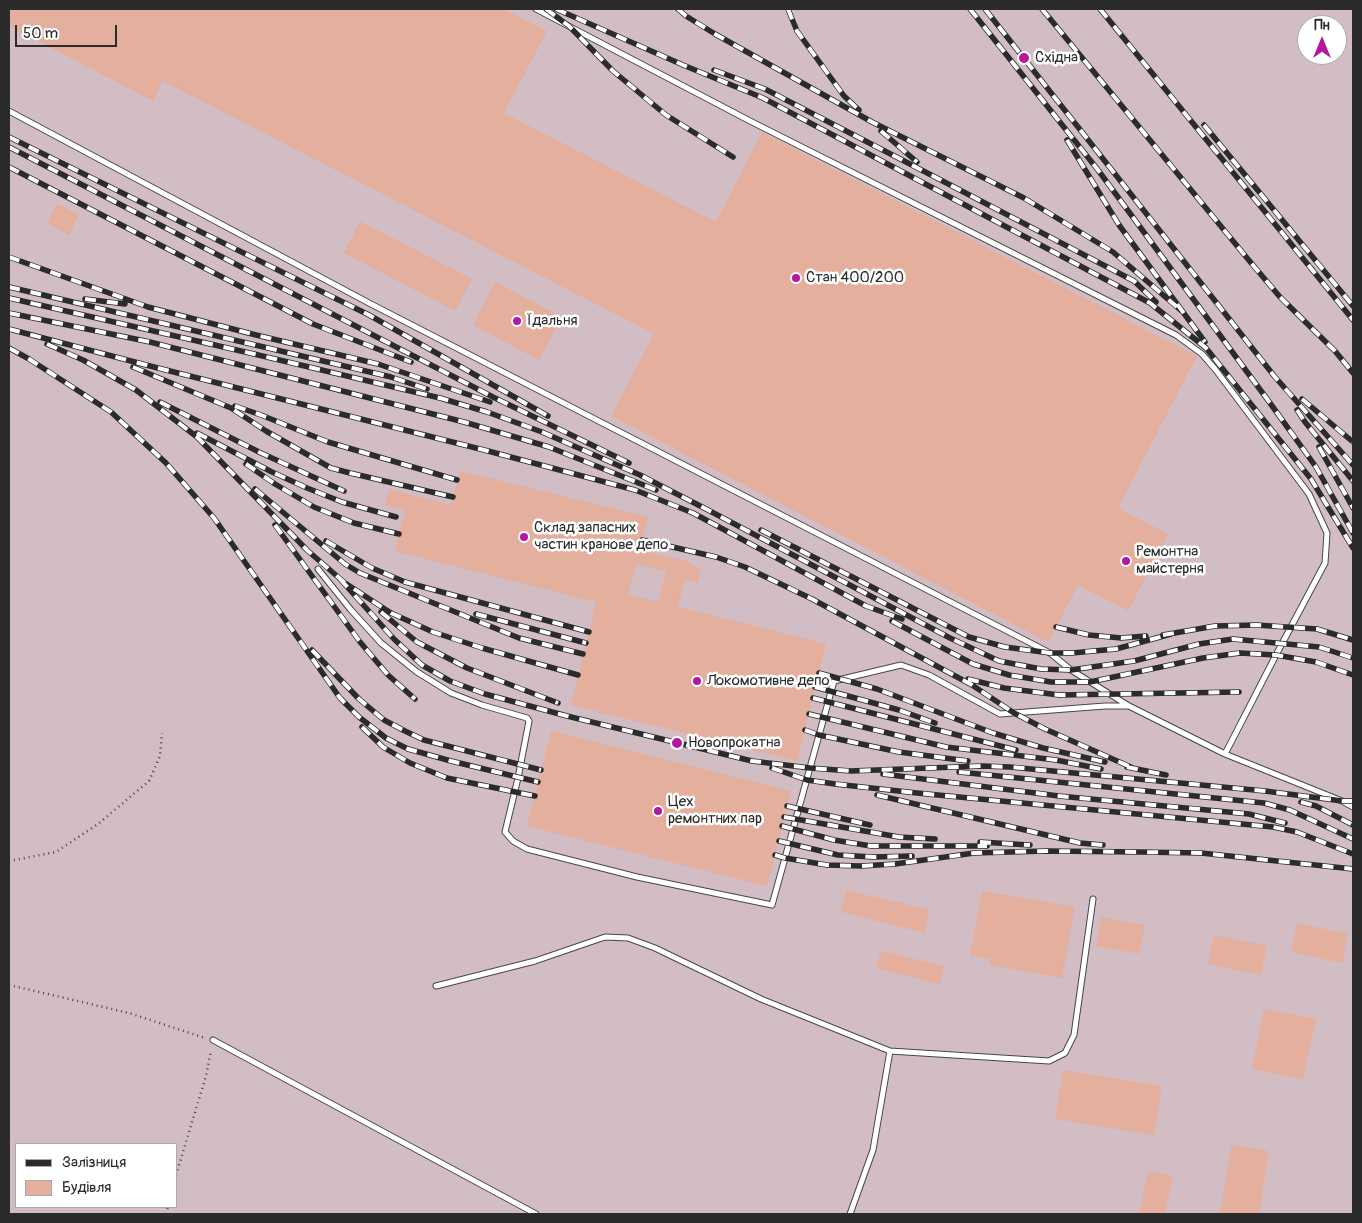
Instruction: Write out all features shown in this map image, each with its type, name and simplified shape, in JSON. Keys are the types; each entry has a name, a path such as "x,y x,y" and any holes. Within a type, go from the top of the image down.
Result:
{"lane":[{"path":"536,9 752,122 1176,335 1202,354 1309,494 1327,533 1324,563 1225,754"},
{"path":"9,111 369,303 1050,652 1071,670 1129,706 1225,754 1353,807"},
{"path":"318,569 381,643 417,672 451,693 482,705 528,718 518,778 505,832 512,841 527,849 637,877 772,905 834,681 901,665 929,675 1000,714 1129,706"},
{"path":"436,986 535,961 605,937 628,938 654,948 761,999 890,1051 1048,1061 1065,1053 1074,1035 1093,898"},
{"path":"213,1040 536,1214"},
{"path":"850,1214 873,1150 890,1051"}],"path":[{"path":"9,860 56,852 98,824 120,806 149,781 160,756 162,733"},
{"path":"9,985 129,1013 213,1040 206,1076 178,1168"}],"shaded area":[{"path":"9,9 1353,9 1353,1214 9,1214"}],"building":[{"name":"Стан 400/200","path":"9,9 504,9 547,31 504,113 716,222 762,132 1197,356 1118,508 1168,534 1128,611 1078,585 1048,642 611,416 654,334 163,81 153,101 9,26"},
{"path":"57,204 79,215 69,235 47,223"},
{"path":"360,221 472,279 455,311 344,253"},
{"name":"Їдальня","path":"495,282 562,317 539,360 473,325"},
{"path":"460,471 648,517 639,550 690,562 690,565 701,568 698,583 685,580 678,607 826,644 797,761 571,705 596,602 395,551 405,510 385,505 389,489 451,505","holes":["636,564 666,571 658,602 628,595"]},
{"name":"Цех ремонтних пар","path":"551,731 791,791 767,886 527,826"},
{"path":"846,890 930,910 924,933 841,912"},
{"path":"982,891 1075,907 1062,978 989,965 990,959 970,956"},
{"path":"1101,917 1145,925 1139,954 1096,946"},
{"path":"1297,923 1348,934 1342,963 1291,952"},
{"path":"1214,935 1267,946 1261,975 1208,964"},
{"path":"881,951 944,966 940,984 876,968"},
{"path":"1264,1009 1316,1019 1303,1079 1252,1069"},
{"path":"1063,1070 1162,1086 1154,1135 1055,1119"},
{"path":"1231,1145 1269,1151 1259,1214 1220,1214"},
{"path":"1148,1171 1173,1176 1165,1214 1139,1214"}],"railway":[{"path":"546,9 569,26 613,71 666,115 733,157"},
{"path":"556,9 763,98 1150,303 1206,348 1311,479 1353,548"},
{"path":"678,9 715,34 872,122 1024,198 1113,252 1184,313"},
{"path":"788,9 797,31 844,96 859,110"},
{"path":"970,9 1098,170 1270,403 1316,467 1353,533"},
{"path":"985,9 1275,377 1353,465"},
{"path":"1042,9 1280,297 1335,351 1353,373"},
{"path":"1100,9 1353,320"},
{"path":"714,70 765,89 1134,281 1156,302"},
{"path":"1204,125 1353,306"},
{"path":"881,131 917,162"},
{"path":"9,137 369,315 548,416"},
{"path":"1067,140 1119,225 1205,342"},
{"path":"9,147 493,397 629,463"},
{"path":"9,167 313,324 411,362"},
{"path":"9,257 148,307 378,364 490,402"},
{"path":"9,287 391,377 427,389"},
{"path":"9,298 440,398 487,412 542,432 640,475 950,638 999,661 1041,669 1071,670 1134,661 1199,644 1233,639 1319,647 1353,658"},
{"path":"85,299 125,304"},
{"path":"9,313 150,342 464,422 549,447 656,490"},
{"path":"9,329 635,490 693,513 866,606 902,619"},
{"path":"47,344 83,360 136,390 197,437 308,551 345,583 391,613 433,632 578,675"},
{"path":"9,348 111,412 166,463 214,518 340,698 359,717 386,738 408,749 538,782"},
{"path":"133,367 231,408 266,431 331,468 453,497"},
{"path":"1302,399 1353,442"},
{"path":"160,402 261,453 344,491"},
{"path":"235,406 328,442 457,480"},
{"path":"1297,410 1353,481"},
{"path":"197,433 307,488 342,502 396,517"},
{"path":"1319,447 1353,508"},
{"path":"246,464 314,507 354,523 399,534"},
{"path":"255,489 345,564 360,573 519,638 583,654"},
{"path":"275,525 360,642 388,675 415,699"},
{"path":"761,530 969,637 1005,647 1050,653 1072,653 1116,649 1171,634"},
{"path":"642,540 716,557 745,567 812,599 972,685 1014,713 1045,729 1133,768"},
{"path":"326,541 372,568 405,582 589,632"},
{"path":"340,579 394,639 422,665 450,681 485,694 567,716 752,761 851,771 982,766 1010,767 1353,801"},
{"path":"381,612 417,642 467,668 558,703"},
{"path":"476,614 586,643"},
{"path":"892,621 973,664 1009,675 1051,682 1090,682 1203,658 1240,653 1276,655 1316,662 1353,675"},
{"path":"1163,635 1215,626 1256,625 1317,629 1353,640"},
{"path":"1056,627 1089,635 1121,638 1146,636"},
{"path":"312,650 359,699 384,720 424,740 541,770"},
{"path":"819,673 877,689 993,733 1043,748 1105,762"},
{"path":"968,679 1004,688 1059,695 1239,692"},
{"path":"815,687 899,710 935,723"},
{"path":"813,698 1016,750"},
{"path":"809,714 946,747 1056,760 1101,769"},
{"path":"362,727 383,747 410,763 447,778 535,796"},
{"path":"805,730 819,735 899,752 968,761"},
{"path":"1127,767 1166,775"},
{"path":"772,768 807,780 835,784 1273,827 1297,832 1353,854"},
{"path":"959,772 1264,803 1290,810 1353,839"},
{"path":"883,774 1059,796 1249,814 1285,823"},
{"path":"877,795 1080,843 1103,845"},
{"path":"1301,802 1316,806 1353,825"},
{"path":"787,806 870,825"},
{"path":"784,817 899,837 935,839"},
{"path":"782,826 834,840 871,846 987,846"},
{"path":"779,841 838,855 873,857 912,856"},
{"path":"980,842 1030,845"},
{"path":"775,855 827,865 861,866 895,864 974,853 1047,851 1201,853 1353,869"}],"place":[{"name":"Східна","path":"1024,58"},
{"name":"Стан 400/200","path":"796,278"},
{"name":"Їдальня","path":"517,321"},
{"name":"Склад запасних частин кранове депо","path":"524,537"},
{"name":"Ремонтна майстерня","path":"1126,561"},
{"name":"Локомотивне депо","path":"697,681"},
{"name":"Новопрокатна","path":"677,743"},
{"name":"Цех ремонтних пар","path":"658,811"}]}
